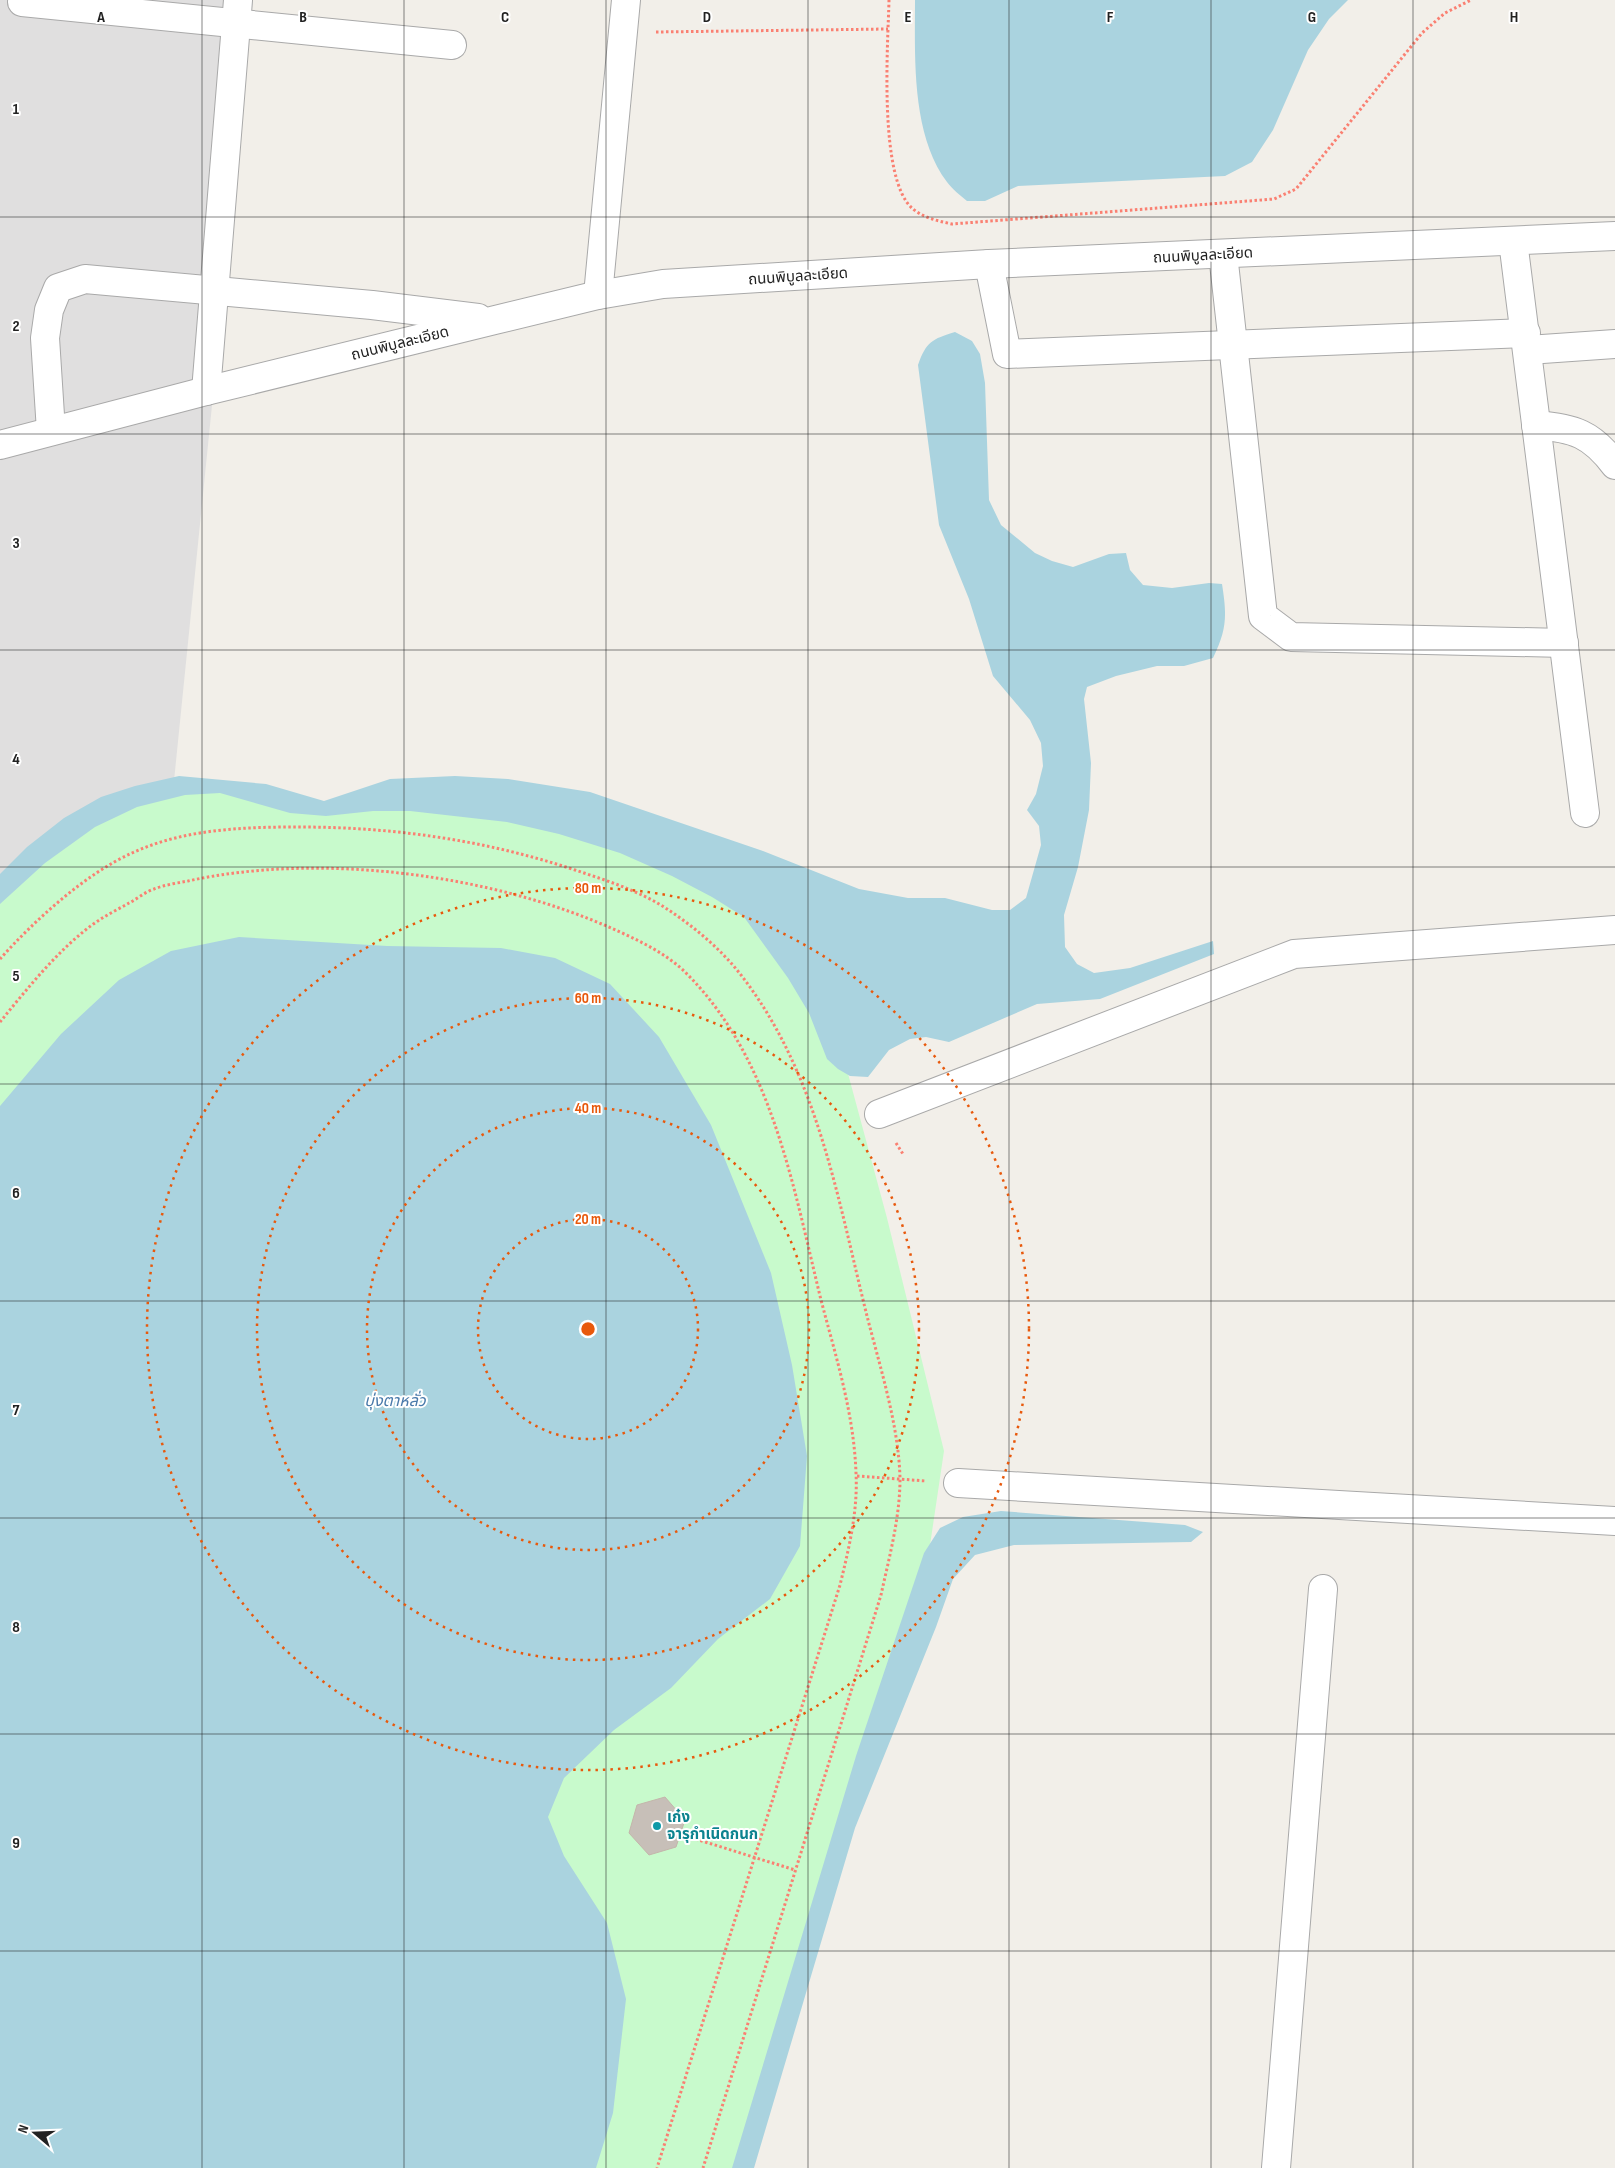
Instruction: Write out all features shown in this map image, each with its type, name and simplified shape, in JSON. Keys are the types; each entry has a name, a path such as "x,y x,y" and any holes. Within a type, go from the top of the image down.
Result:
{"street":[{"path":"598,296 626,0"},
{"path":"22,2 237,12 452,46"},
{"path":"206,391 237,12"},
{"name":"ถนนพิบูลละเอียด","path":"0,445 206,391 495,320 598,296 663,284 989,264 1615,236"},
{"path":"1513,241 1585,813"},
{"path":"1223,254 1263,616 1291,637 1564,643"},
{"path":"989,264 1007,354 1233,347 1527,342 1615,344"},
{"path":"51,431 45,338 49,310 58,288 85,279 372,305 495,320"},
{"path":"1536,425 1561,427 1582,432 1603,450 1615,465"},
{"path":"878,1114 1294,954 1615,930"},
{"path":"958,1483 1615,1522"},
{"path":"1276,2168 1323,1589"}],"path":[{"path":"889,0 887,99 890,144 900,189 912,208 930,219 952,224 1274,199 1296,189 1422,33 1445,13 1471,0"},
{"path":"623,32 888,29"},
{"path":"0,959 68,892 131,853 191,833 247,827 342,827 407,832 474,842 529,855 608,881 661,905 707,938 741,974 776,1028 799,1073 820,1128 891,1415 900,1479 894,1536 881,1596 703,2168"},
{"path":"0,1022 38,976 92,925 154,888 221,874 297,868 363,871 462,882 591,919 642,942 682,968 710,999 761,1086 782,1145 853,1425 857,1476 854,1526 840,1584 657,2168"},
{"path":"857,1476 958,1483"},
{"path":"686,1836 795,1870"}],"shaded area":[{"path":"0,0 253,0 166,860 0,1117"}],"green space":[{"name":"บุ่งตาหลั่ว","path":"210,785 325,807 528,805 761,912 840,1044 887,1218 944,1451 922,1599 743,2168 0,2168 0,889 71,826 161,792"}],"water":[{"path":"915,0 1348,0 1329,19 1308,50 1273,130 1252,162 1225,176 1018,186 985,201 967,201 947,182 935,163 921,118 916,70"},
{"path":"955,332 972,341 980,354 985,383 989,500 1001,525 1035,553 1052,561 1073,567 1109,554 1126,553 1130,570 1143,585 1172,588 1209,583 1222,584 1225,622 1221,639 1213,658 1184,666 1157,666 1116,676 1087,687 1084,699 1091,763 1089,810 1078,867 1064,915 1065,947 1077,964 1094,973 1130,968 1213,941 1214,954 1100,999 1037,1004 949,1042 926,1037 910,1039 889,1050 868,1077 850,1076 838,1069 827,1059 809,1013 788,978 744,917 712,897 672,876 620,853 559,834 507,822 410,811 373,811 326,816 290,813 220,793 185,795 137,807 95,827 45,863 0,904 0,874 27,847 64,818 101,797 135,786 179,776 266,784 324,801 390,779 455,776 508,779 590,792 763,851 859,889 908,898 945,898 992,910 1010,910 1026,898 1041,845 1039,826 1027,810 1036,794 1043,766 1041,743 1030,720 993,676 969,599 939,525 918,365 924,351 931,342"},
{"name":"บุ่งตาหลั่ว","path":"239,937 387,946 501,948 555,958 610,984 659,1037 711,1125 771,1273 792,1365 807,1456 800,1546 770,1599 718,1639 671,1688 614,1730 564,1778 548,1817 564,1856 607,1923 626,1999 613,2113 596,2168 0,2168 0,1106 61,1034 119,980 171,951"},
{"path":"1001,1511 1185,1525 1203,1532 1191,1542 1014,1545 975,1555 953,1579 936,1627 855,1828 754,2168 732,2168 856,1756 924,1553 940,1528 963,1517"}],"building":[{"name":"เก๋ง จารุกำเนิดกนก","path":"665,1797 685,1820 676,1847 649,1855 629,1833 637,1805"}],"place":[{"name":"เก๋ง จารุกำเนิดกนก","path":"657,1826"}]}
